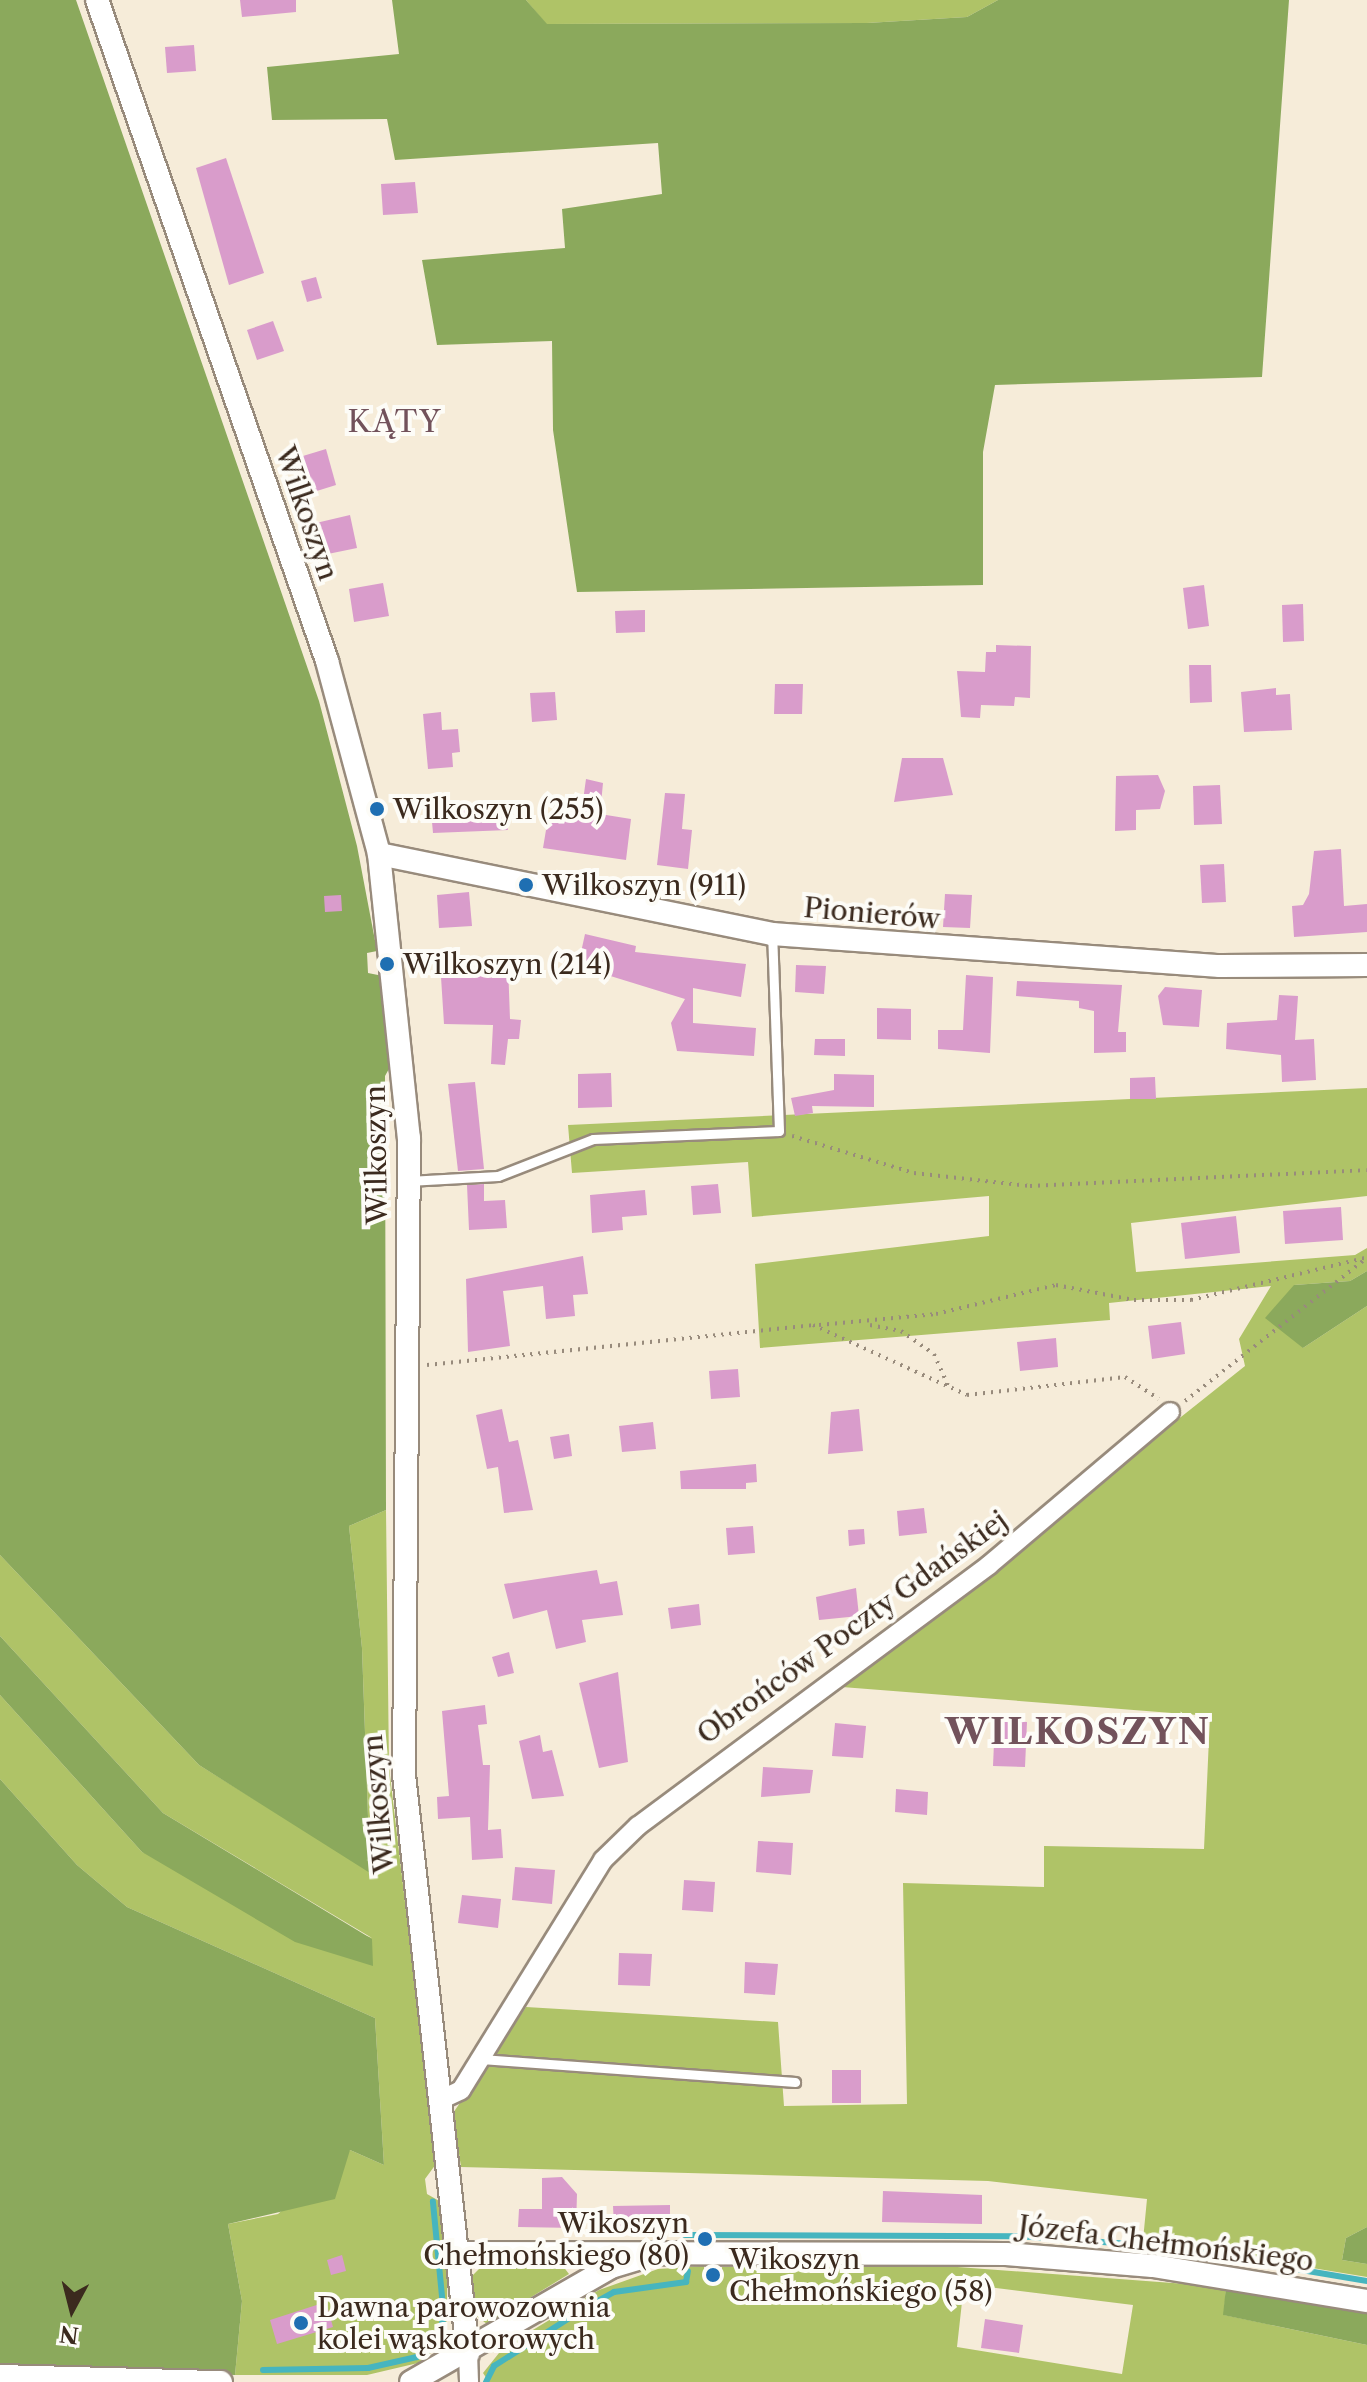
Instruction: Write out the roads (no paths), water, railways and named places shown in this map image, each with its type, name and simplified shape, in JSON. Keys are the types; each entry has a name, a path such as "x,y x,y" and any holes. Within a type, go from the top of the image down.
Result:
{"street":[{"name":"Wilkoszyn","path":"97,0 327,661 379,854 399,993 408,1181 401,1720 468,2353"},
{"name":"Pionierów","path":"379,854 772,934 1220,966 1367,965"},
{"name":"Obrońców Poczty Gdańskiej","path":"440,2100 461,2090 596,1870 638,1826 989,1565 1170,1412"},
{"name":"Józefa Chełmońskiego","path":"457,2253 1080,2259 1367,2301"},
{"name":"Józefa Chełmońskiego","path":"411,2382 468,2353 611,2267 670,2253"},
{"path":"468,2353 469,2382"},
{"path":"0,2376 221,2382"}],"lane":[{"path":"408,1181 498,1176 593,1139 779,1131 772,934"},
{"path":"481,2059 795,2082"}],"waterway":[{"path":"263,2370 368,2368 417,2357 435,2346 444,2317 433,2202"},
{"path":"685,2235 1016,2236 1160,2246 1367,2281"},
{"path":"486,2382 494,2366 614,2292 686,2282 688,2271"}],"place":[{"name":"Wilkoszyn (255)","path":"377,809"},
{"name":"Wilkoszyn (911)","path":"526,885"},
{"name":"Wilkoszyn (214)","path":"387,964"},
{"name":"Wikoszyn Chełmońskiego (80)","path":"705,2239"},
{"name":"Wikoszyn Chełmońskiego (58)","path":"713,2275"},
{"name":"Dawna parowozownia kolei wąskotorowych","path":"301,2323"}],"district":[{"name":"KĄTY","path":"395,422"},
{"name":"WILKOSZYN","path":"1078,1732"}]}
